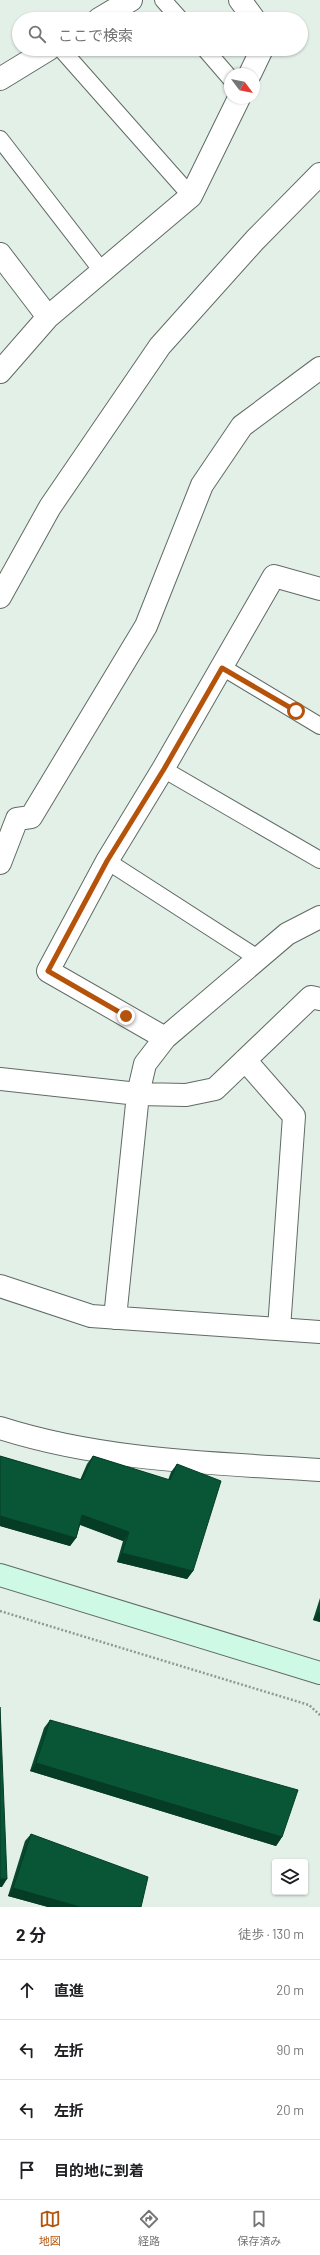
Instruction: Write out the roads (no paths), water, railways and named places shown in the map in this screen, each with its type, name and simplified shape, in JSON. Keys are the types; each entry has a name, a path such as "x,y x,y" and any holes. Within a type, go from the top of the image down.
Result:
{"street":[{"path":"111,12 131,0"},
{"path":"240,0 249,12"},
{"path":"0,79 38,56"},
{"path":"253,68 259,56"},
{"path":"0,372 48,317 191,196 235,104"},
{"path":"0,597 50,506 160,346 255,240 320,174"},
{"path":"0,254 48,317"},
{"path":"1,859 17,819 31,817 146,626 202,485 242,426 320,368"},
{"path":"165,1038 48,971 107,861 164,769 274,576 320,589"},
{"path":"115,1318 138,1094 144,1064 165,1038 258,958 287,934 320,917"},
{"path":"0,1079 138,1094 186,1094 215,1089 311,997 320,999"},
{"path":"245,1060 294,1116 279,1329"},
{"path":"0,1286 91,1316 320,1332"},
{"path":"0,1428 32,1438 90,1450 141,1456 320,1470"},
{"path":"0,1575 320,1673"}],"lane":[{"path":"163,0 174,12"},
{"path":"67,56 191,196"},
{"path":"211,56 224,71"},
{"path":"0,139 102,271"},
{"path":"222,668 320,726"},
{"path":"164,769 320,860"},
{"path":"107,861 258,958"}]}
